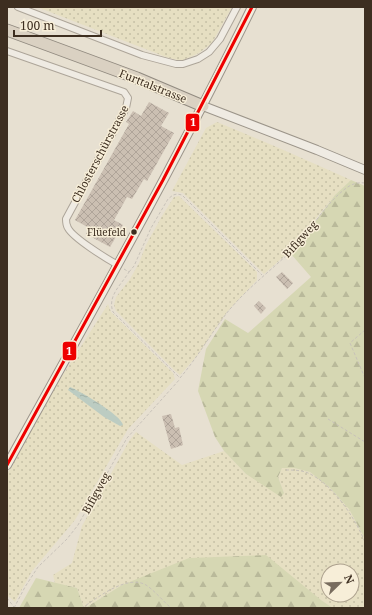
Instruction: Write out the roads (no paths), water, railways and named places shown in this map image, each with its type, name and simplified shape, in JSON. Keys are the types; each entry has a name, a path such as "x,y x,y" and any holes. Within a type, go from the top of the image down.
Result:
{"highway":[{"name":"Furttalstrasse","path":"7,30 137,78 203,106"}],"main road":[{"path":"7,465 118,265 203,106 252,7"},
{"name":"Furttalstrasse","path":"203,106 365,170"}],"street":[{"path":"18,7 142,55 176,64 183,64 198,59 209,52 220,39 237,7"},
{"name":"Chlosterschürstrasse","path":"7,51 124,92 128,98 126,108 66,219 67,226 71,232 105,258 118,265"}],"water":[{"path":"70,387 91,398 115,415 123,425 120,426 104,417 68,390"}],"place":[{"name":"Flüefeld","path":"134,232"}]}
